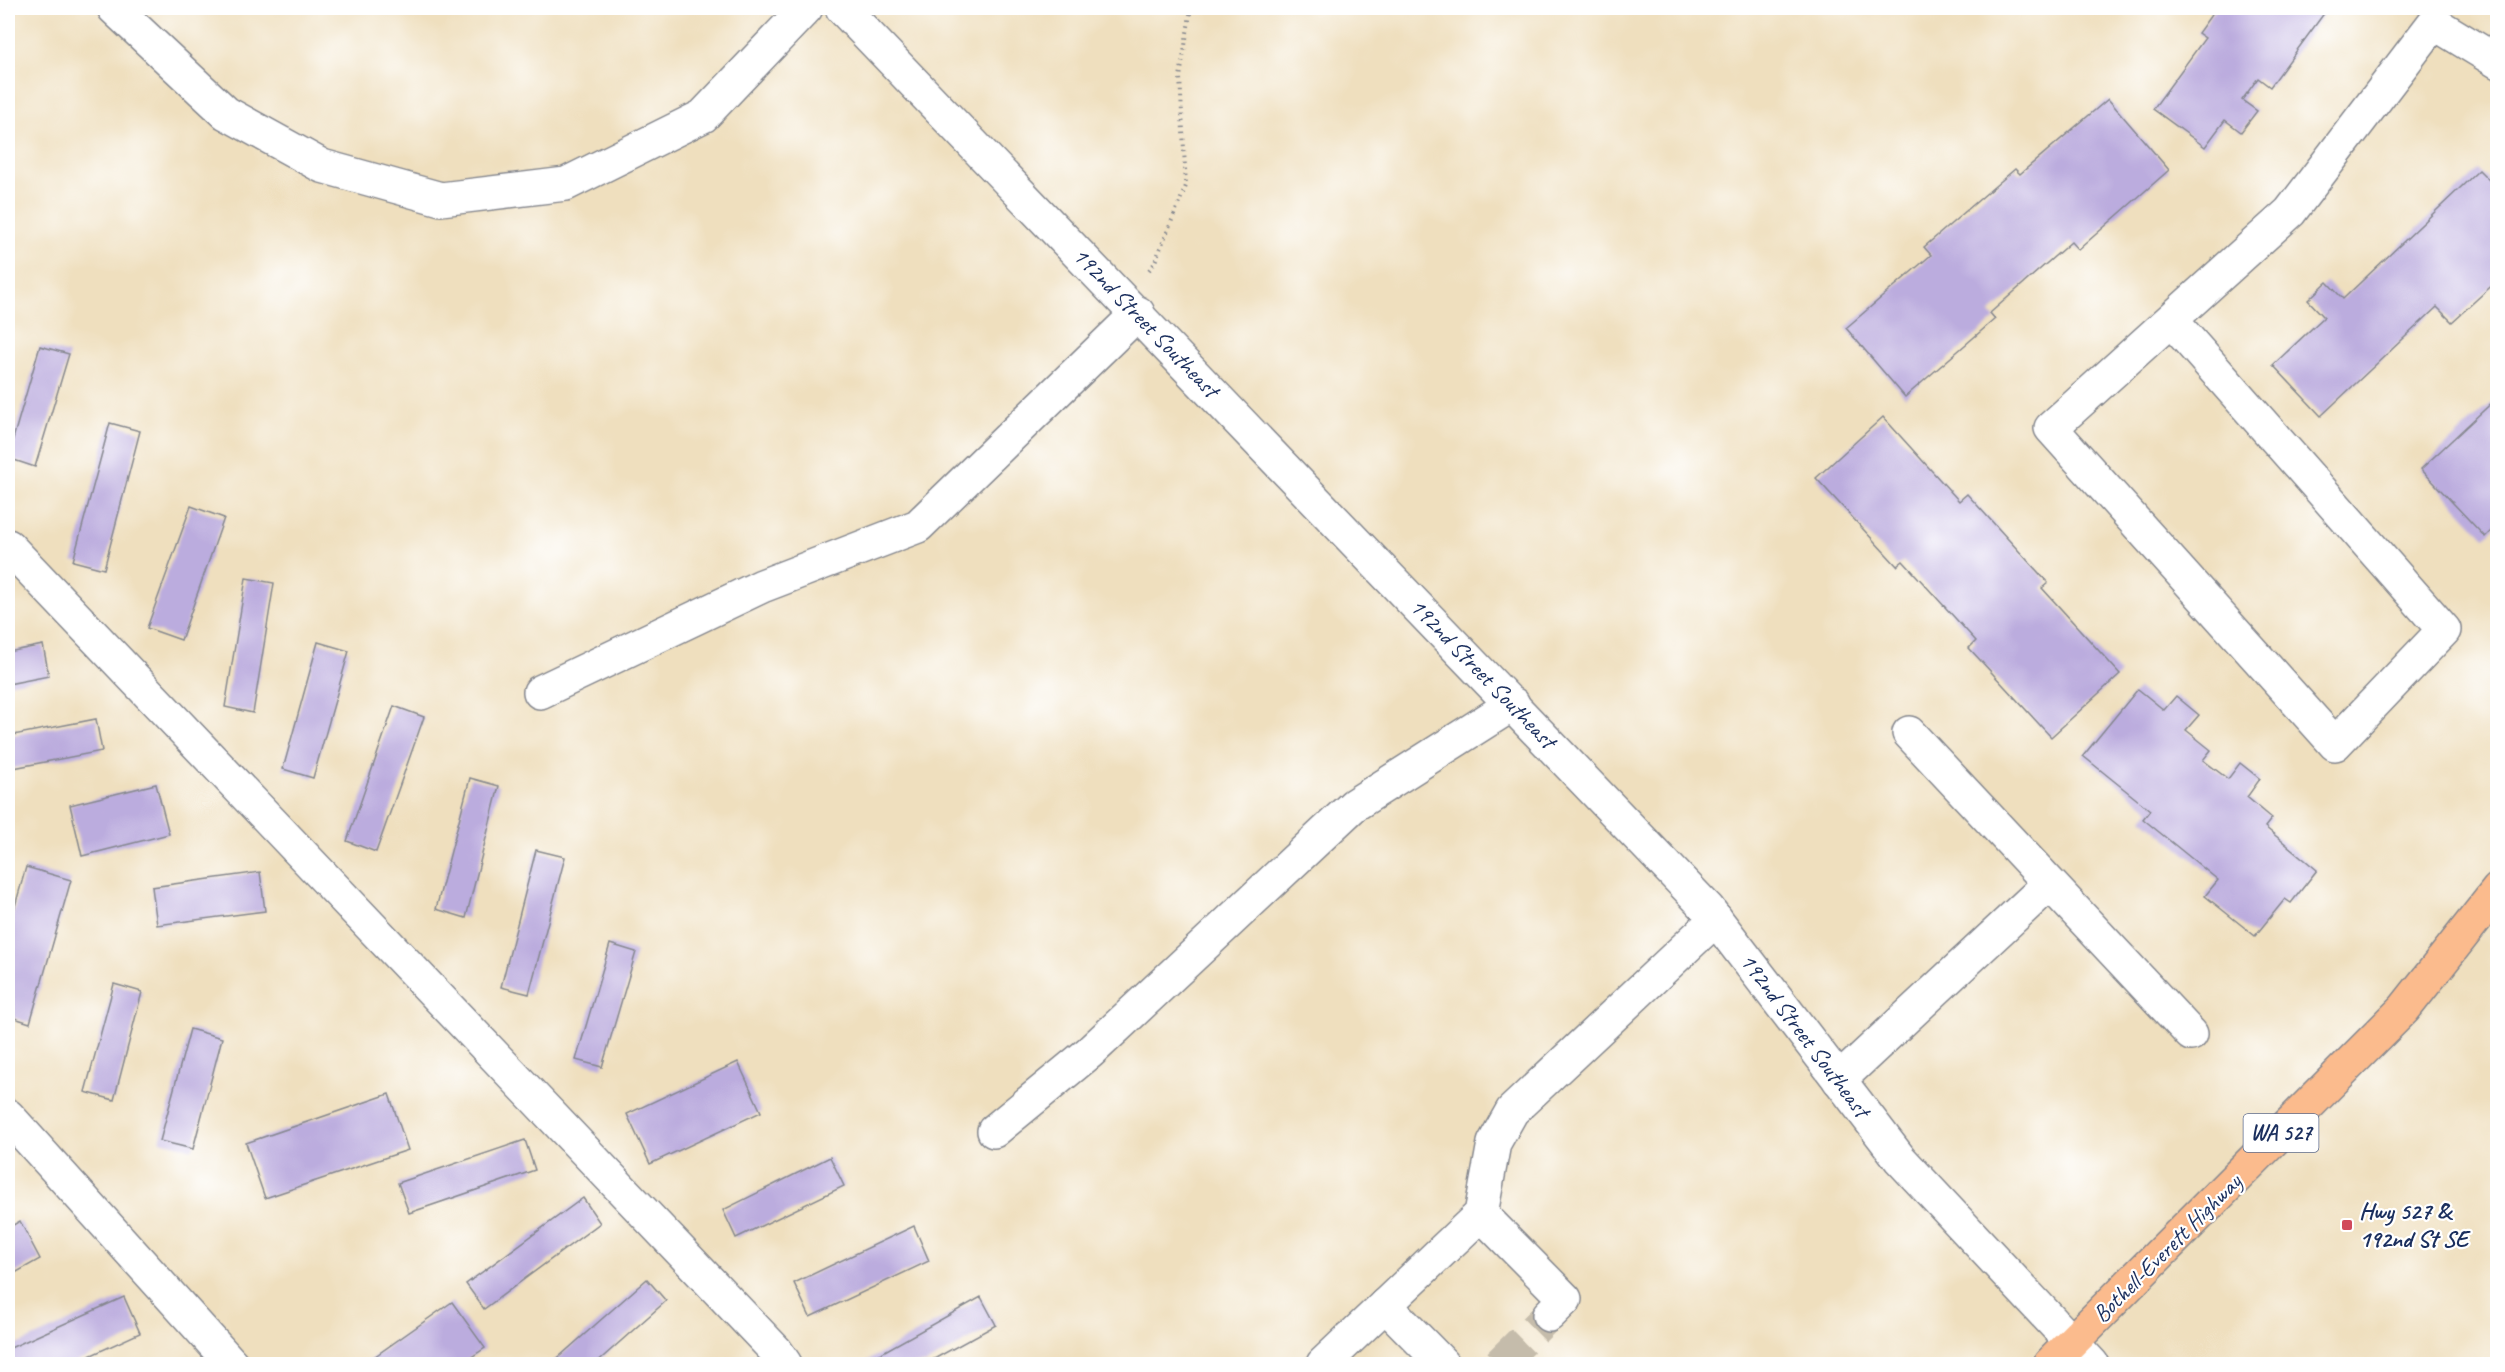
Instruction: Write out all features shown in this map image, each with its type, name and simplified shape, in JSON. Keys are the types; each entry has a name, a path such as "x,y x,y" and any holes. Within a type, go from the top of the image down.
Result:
{"main road":[{"name":"Bothell-Everett Highway","path":"2072,1357 2404,1009 2498,890"}],"street":[{"path":"114,8 226,113 322,166 441,199 566,184 703,116 806,8"},
{"name":"192nd Street Southeast","path":"842,8 1513,704 1716,919 1900,1159 2072,1357"},
{"path":"2170,320 2444,630 2335,744 2051,428 2170,320 2290,212 2438,15 2498,62"},
{"path":"540,692 762,586 918,526 1131,306"},
{"path":"8,546 776,1351 785,1365"},
{"path":"994,1131 1090,1052 1354,805 1513,704"},
{"path":"1910,733 2191,1034"},
{"path":"1839,1080 2049,884"},
{"path":"1323,1365 1481,1214 1494,1143 1512,1111 1716,919"},
{"path":"8,1116 232,1365"},
{"path":"1481,1214 1565,1299 1549,1315"},
{"path":"1385,1305 1443,1365"}],"path":[{"path":"1131,306 1154,264 1186,186 1180,77 1191,8"}],"building":[{"path":"2216,8 2328,8 2270,87 2258,78 2242,100 2257,111 2241,132 2225,120 2205,147 2153,109 2205,38 2198,33"},
{"path":"2108,99 2169,170 2078,250 2071,242 1990,313 1995,319 1905,397 1846,328 1931,255 1924,247 2015,169 2020,174"},
{"path":"2479,170 2498,189 2498,280 2452,322 2437,307 2321,416 2273,365 2324,317 2308,300 2327,282 2343,299"},
{"path":"40,346 69,354 35,467 8,458 8,456"},
{"path":"2498,397 2498,524 2485,537 2421,469"},
{"path":"1883,417 1959,501 1967,494 2048,583 2042,588 2120,674 2051,737 1969,648 1976,641 1903,561 1897,566 1816,478"},
{"path":"110,423 140,431 104,569 73,561"},
{"path":"191,506 224,518 181,640 147,628"},
{"path":"246,578 274,583 253,713 225,707"},
{"path":"318,642 349,651 313,778 283,769"},
{"path":"43,645 49,676 8,684 8,652"},
{"path":"2138,689 2164,710 2176,696 2199,715 2186,730 2211,750 2203,760 2228,779 2240,763 2260,779 2247,797 2272,818 2265,827 2317,870 2291,903 2285,899 2255,936 2205,896 2218,880 2143,819 2150,810 2083,756"},
{"path":"394,706 424,717 376,852 347,841"},
{"path":"96,719 102,751 8,769 8,736"},
{"path":"470,778 499,786 466,918 436,909"},
{"path":"156,784 169,834 82,856 70,805"},
{"path":"536,850 565,857 529,994 501,987"},
{"path":"26,867 71,880 30,1023 8,1016 8,931"},
{"path":"260,872 265,911 157,925 152,887"},
{"path":"610,944 636,952 602,1067 576,1060"},
{"path":"114,984 142,992 114,1100 85,1092"},
{"path":"190,1029 222,1038 193,1149 160,1141"},
{"path":"738,1062 761,1112 650,1164 627,1114"},
{"path":"389,1094 408,1150 265,1198 246,1143"},
{"path":"525,1140 535,1170 409,1213 398,1183"},
{"path":"830,1157 844,1186 736,1238 723,1210"},
{"path":"583,1198 600,1223 484,1309 466,1284"},
{"path":"20,1221 40,1259 8,1277 8,1228"},
{"path":"914,1226 929,1261 810,1317 794,1283"},
{"path":"647,1279 666,1301 595,1364 551,1364"},
{"path":"124,1297 140,1333 72,1364 9,1364 8,1349"},
{"path":"981,1297 996,1325 925,1364 869,1364 867,1361"},
{"path":"452,1302 485,1348 461,1364 364,1364"}],"tunnel":[{"path":"1499,1364 1549,1315"}],"place":[{"name":"Hwy 527 & 192nd St SE","path":"2347,1225"}]}
